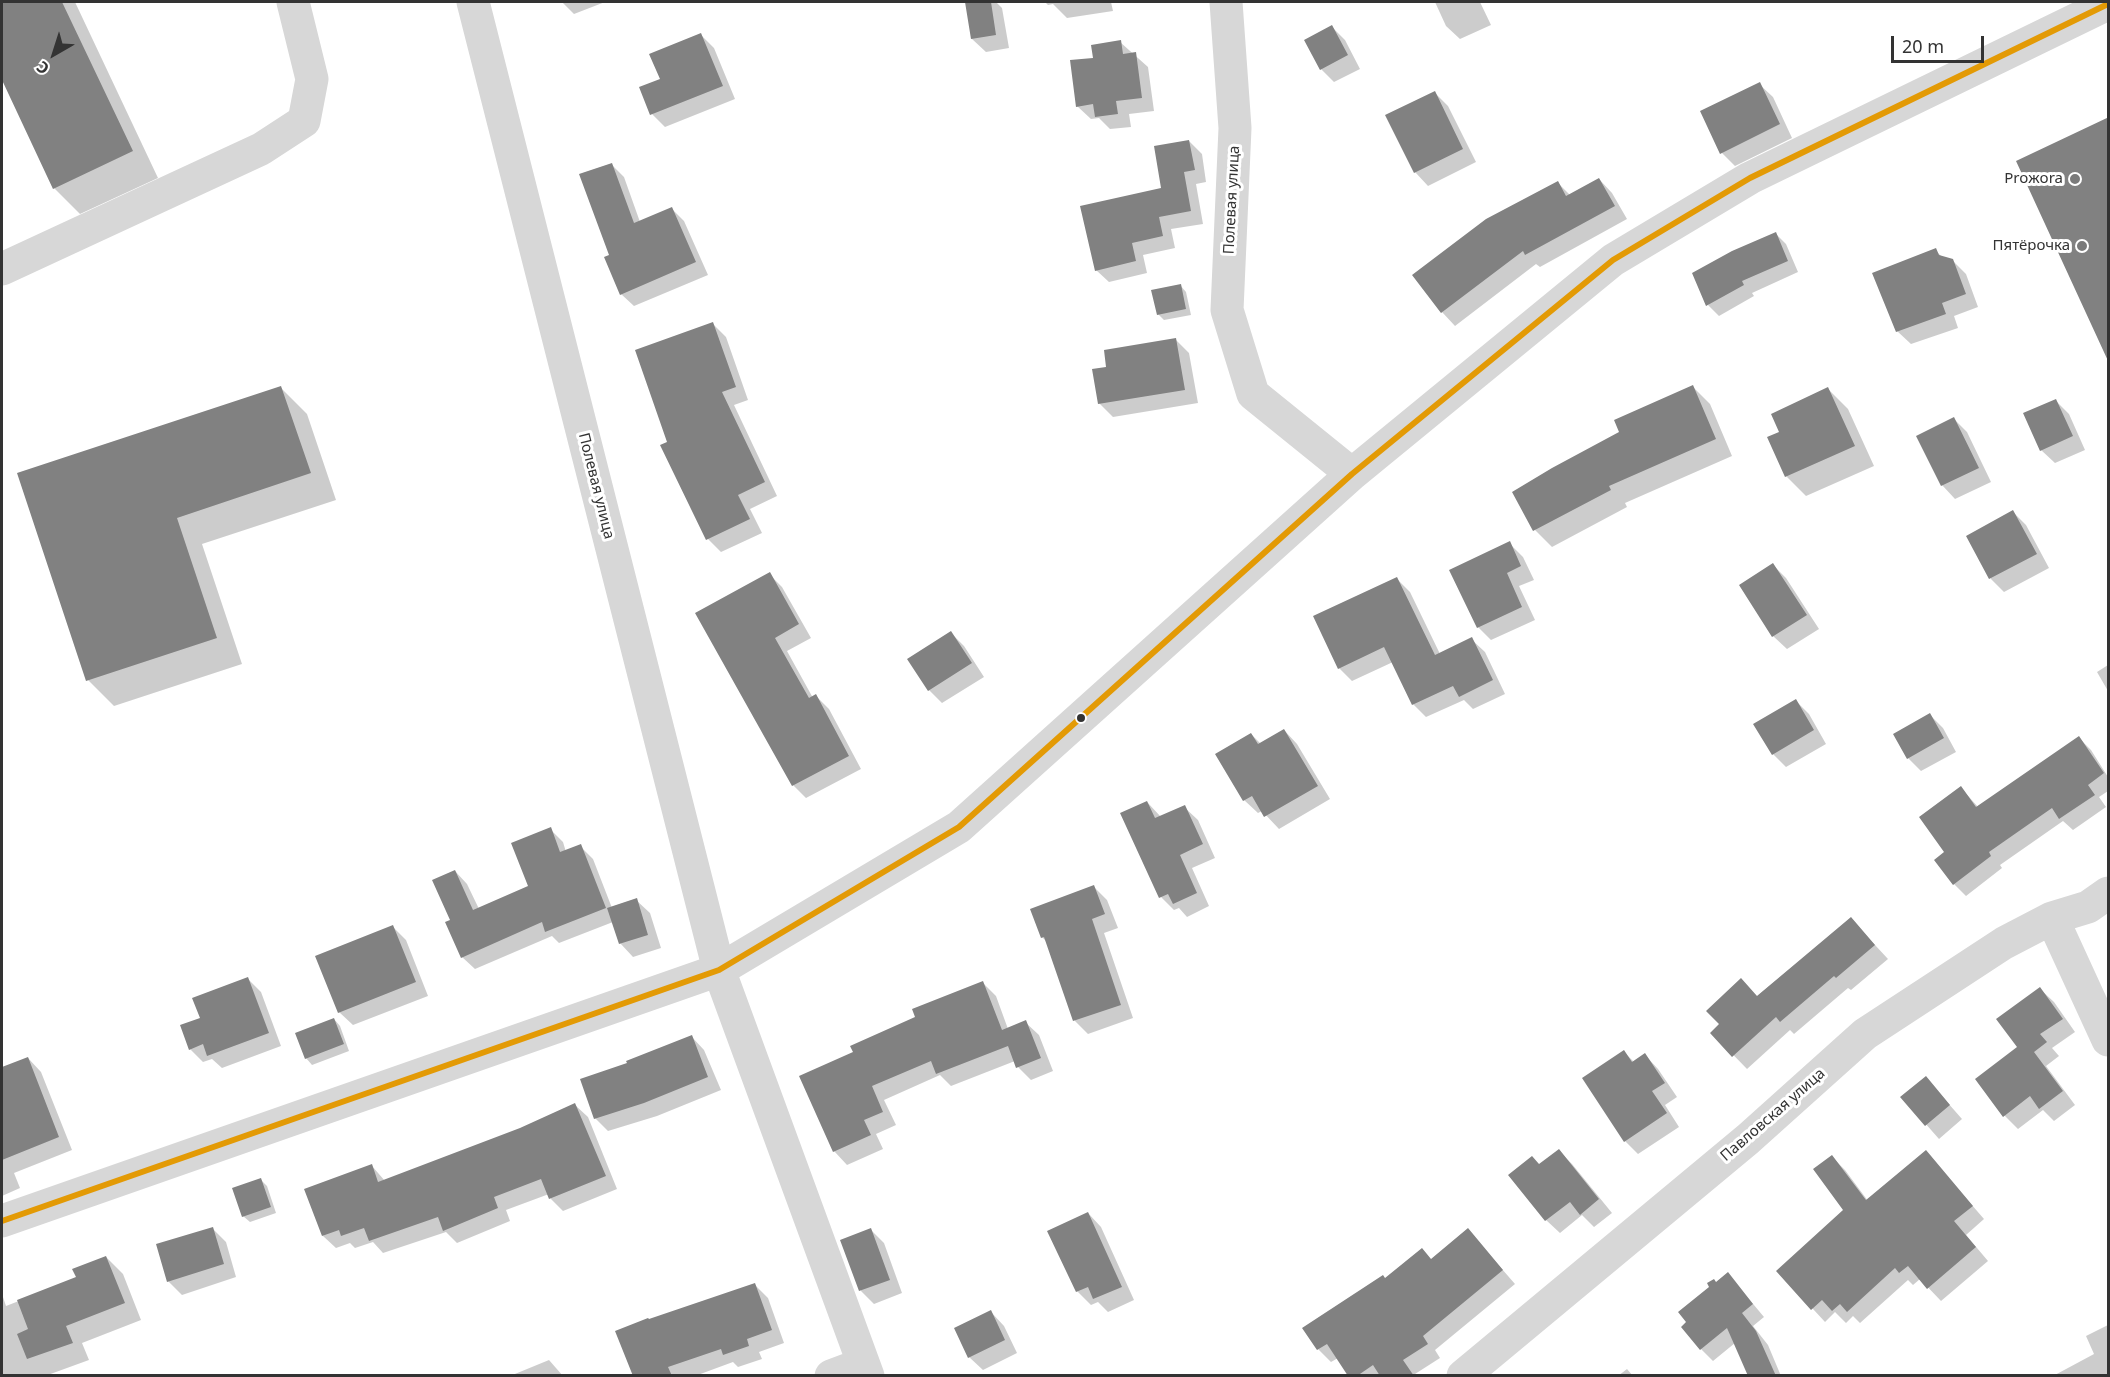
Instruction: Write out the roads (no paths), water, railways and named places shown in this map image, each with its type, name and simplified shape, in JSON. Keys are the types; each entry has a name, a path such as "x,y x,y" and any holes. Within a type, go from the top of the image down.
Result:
{"street":[{"path":"2,269 261,149 304,121 312,79 293,2"},
{"name":"Полевая улица","path":"473,2 719,970 866,1370"},
{"name":"Полевая улица","path":"1226,2 1235,128 1227,310 1253,394 1352,474"},
{"path":"2,1221 719,970 959,827 1352,474 1613,260 1750,178 2109,4"},
{"name":"Павловская улица","path":"1463,1376 1748,1139 1865,1034 2004,943 2052,918 2088,907 2109,893"},
{"path":"2052,918 2109,1040"},
{"path":"831,1376 866,1370"}],"place":[{"name":"Proжora","path":"2075,179"},
{"name":"Пятёрочка","path":"2082,246"}]}
